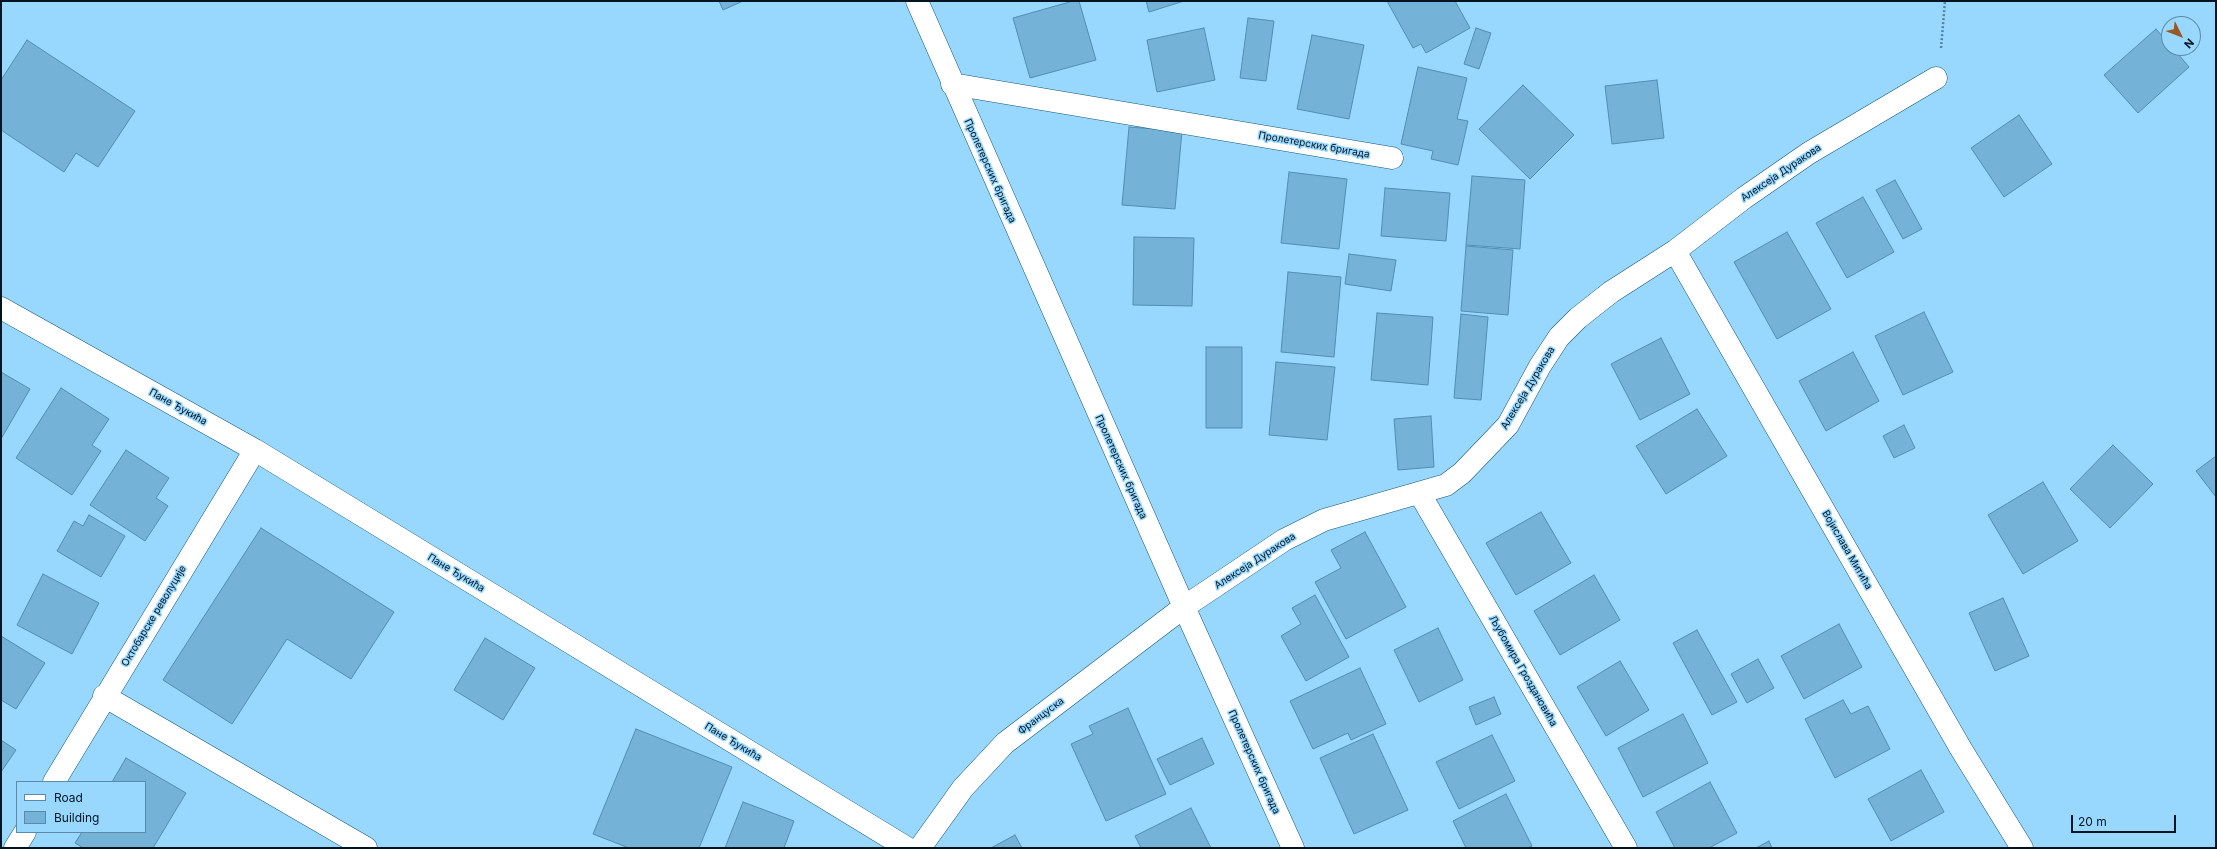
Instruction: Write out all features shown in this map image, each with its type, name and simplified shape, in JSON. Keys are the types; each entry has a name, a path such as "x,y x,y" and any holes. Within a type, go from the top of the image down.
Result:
{"street":[{"name":"Пролетерских бригада","path":"917,1 952,84 1184,607 1293,848"},
{"name":"Алексеја Дуракова","path":"1184,607 1284,540 1324,520 1363,507 1420,494 1446,485 1462,473 1508,425 1540,366 1559,337 1578,318 1611,292 1676,251 1744,198 1809,153 1936,78"},
{"name":"Пролетерских бригада","path":"952,84 1392,158"},
{"name":"Војислава Митића","path":"1676,251 1961,749 2022,848"},
{"name":"Пане Ђукића","path":"1,308 255,450 907,848"},
{"name":"Октобарске револуције","path":"55,781 104,696 255,450"},
{"name":"Љубомира Гроздановића","path":"1420,494 1626,848"},
{"name":"Француска","path":"920,848 963,788 1005,743 1184,607"},
{"path":"104,696 366,848"},
{"path":"15,848 24,833"}],"path":[{"path":"1936,78 1941,46 1945,1"}],"building":[{"path":"719,1 743,1 723,10"},
{"path":"1073,1 1079,1 1096,60 1030,78 1013,18"},
{"path":"1146,1 1184,1 1149,12"},
{"path":"1387,1 1455,1 1470,28 1426,53 1421,44 1413,48"},
{"path":"1248,18 1274,21 1266,81 1240,78"},
{"path":"1204,28 1215,80 1157,92 1147,40"},
{"path":"1476,28 1491,33 1479,69 1464,64"},
{"path":"2156,29 2161,35 2161,56 2180,56 2189,67 2138,113 2104,75"},
{"path":"1312,35 1364,45 1349,119 1297,109"},
{"path":"27,40 135,111 98,167 76,153 64,172 1,130 1,80"},
{"path":"1418,67 1467,78 1457,119 1468,121 1458,165 1431,159 1433,151 1401,144"},
{"path":"1657,80 1664,138 1612,144 1605,86"},
{"path":"1523,85 1574,135 1530,179 1479,129"},
{"path":"2019,115 2052,164 2004,197 1971,148"},
{"path":"1129,127 1182,131 1175,209 1122,205"},
{"path":"1289,172 1347,179 1339,249 1281,243"},
{"path":"1472,176 1525,180 1520,249 1466,245"},
{"path":"1895,180 1922,229 1903,239 1876,190"},
{"path":"1385,188 1450,193 1446,241 1381,236"},
{"path":"1863,197 1894,252 1847,278 1816,223"},
{"path":"1787,232 1831,309 1777,339 1734,262"},
{"path":"1134,237 1194,238 1192,306 1133,305"},
{"path":"1466,246 1513,250 1508,315 1461,311"},
{"path":"1349,254 1396,260 1391,291 1345,284"},
{"path":"1288,272 1341,277 1334,357 1281,352"},
{"path":"1924,312 1953,372 1903,395 1875,336"},
{"path":"1377,313 1433,317 1428,385 1371,380"},
{"path":"1461,314 1488,317 1481,400 1454,398"},
{"path":"1661,338 1690,394 1640,420 1611,364"},
{"path":"1206,347 1242,347 1242,428 1206,428"},
{"path":"1853,352 1879,401 1826,431 1799,381"},
{"path":"1276,362 1335,367 1327,440 1269,435"},
{"path":"1,372 30,389 1,439"},
{"path":"61,388 109,419 92,445 101,451 72,495 16,458"},
{"path":"1697,409 1727,456 1666,494 1636,446"},
{"path":"1431,416 1434,467 1398,470 1394,419"},
{"path":"1904,425 1915,448 1894,458 1883,436"},
{"path":"2113,445 2153,484 2110,528 2070,489"},
{"path":"126,450 169,478 156,498 168,506 145,541 90,505"},
{"path":"2216,456 2216,497 2196,471"},
{"path":"2043,482 2078,541 2023,574 1988,515"},
{"path":"1541,512 1571,563 1516,595 1486,543"},
{"path":"89,515 125,536 101,577 57,551 74,521 83,526"},
{"path":"261,528 394,612 351,679 287,639 232,724 163,680"},
{"path":"1365,532 1406,607 1346,639 1315,582 1341,568 1331,550"},
{"path":"43,574 99,603 72,654 17,625"},
{"path":"1594,575 1620,620 1560,655 1534,611"},
{"path":"1315,595 1349,657 1306,681 1281,636 1301,624 1292,608"},
{"path":"2003,598 2029,656 1995,671 1969,613"},
{"path":"1839,624 1862,667 1804,699 1781,656"},
{"path":"1438,628 1463,680 1419,702 1394,650"},
{"path":"1697,630 1737,702 1712,715 1673,643"},
{"path":"1,636 45,663 16,709 1,700"},
{"path":"485,638 535,668 503,720 454,690"},
{"path":"1758,659 1774,688 1747,703 1731,674"},
{"path":"1620,661 1649,710 1606,736 1577,687"},
{"path":"1360,668 1386,724 1351,740 1348,733 1313,749 1290,701"},
{"path":"1494,697 1501,714 1476,725 1469,707"},
{"path":"1843,700 1851,714 1868,706 1890,749 1835,778 1805,719"},
{"path":"1128,708 1166,794 1106,821 1071,744 1093,734 1089,726"},
{"path":"1683,714 1708,763 1643,797 1618,748"},
{"path":"636,729 732,767 699,848 629,848 593,834"},
{"path":"1373,734 1408,810 1354,834 1320,758"},
{"path":"1492,735 1515,781 1459,809 1436,762"},
{"path":"1202,738 1214,764 1170,785 1157,759"},
{"path":"1,740 16,750 1,772"},
{"path":"126,758 186,793 153,848 83,848 75,843 81,833 146,833 146,781 113,781"},
{"path":"1921,770 1944,812 1891,841 1868,799"},
{"path":"1710,782 1737,833 1709,848 1675,848 1656,812"},
{"path":"1506,794 1532,846 1527,848 1466,848 1453,821"},
{"path":"743,802 794,821 784,848 725,848"},
{"path":"1191,808 1211,848 1141,848 1135,836"},
{"path":"1015,835 1022,848 991,848"},
{"path":"1769,841 1772,848 1756,848"}]}
